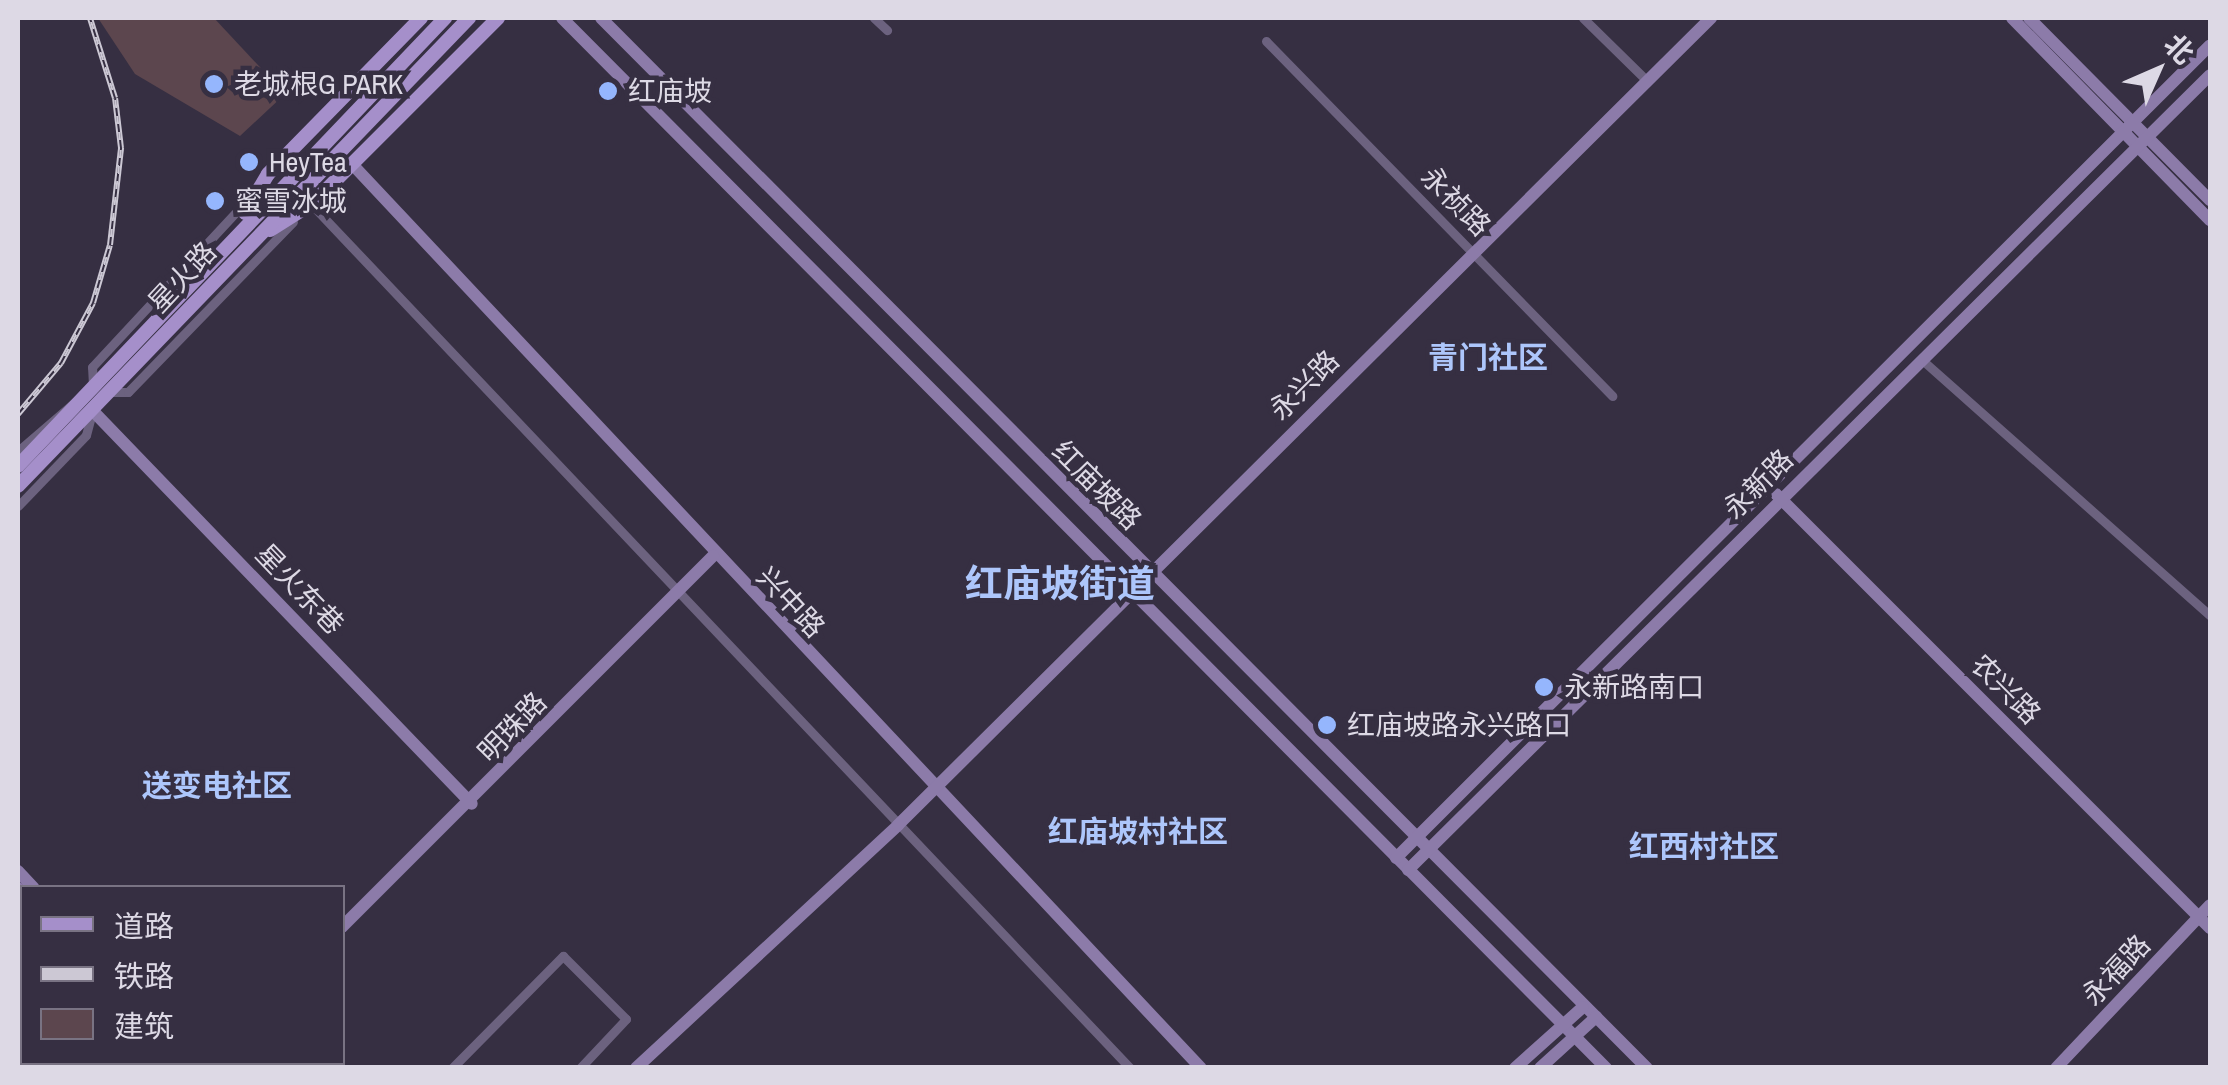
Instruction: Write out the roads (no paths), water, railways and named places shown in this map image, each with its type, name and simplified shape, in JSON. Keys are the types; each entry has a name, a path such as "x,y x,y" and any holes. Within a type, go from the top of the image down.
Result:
{"main road":[{"path":"234,234 268,174 421,18"},
{"name":"星火路","path":"18,486 86,404 93,386 234,234 445,18"},
{"name":"星火路","path":"18,466 86,404 109,392 469,18"},
{"path":"245,247 313,203 498,18"},
{"name":"红庙坡路","path":"562,18 1606,1068"},
{"name":"红庙坡路","path":"601,18 1149,574 1647,1068"},
{"name":"永兴路","path":"636,1068 898,826 1711,18"},
{"path":"2012,18 2129,127"},
{"path":"2029,18 2210,220"},
{"name":"永新路","path":"1396,858 2210,45"},
{"name":"永新路","path":"1408,870 1779,498 2210,76"},
{"path":"2144,143 2210,200"},
{"name":"兴中路","path":"352,164 712,556 1201,1068"},
{"name":"星火东巷","path":"86,404 472,804"},
{"name":"农兴路","path":"1767,486 2210,928"},
{"name":"明珠路","path":"345,924 472,804 712,556"},
{"name":"永福路","path":"2056,1068 2210,905"},
{"path":"1515,1068 1583,1007"},
{"path":"1540,1068 1596,1017"}],"street":[{"path":"874,18 887,30"},
{"path":"1583,18 1646,81"},
{"name":"永祯路","path":"1266,41 1612,396"},
{"path":"93,386 92,367 268,174"},
{"path":"109,392 128,392 313,203 1130,1068"},
{"path":"1921,358 2210,616"},
{"path":"18,451 58,409 86,404 86,435 18,506"},
{"path":"452,1068 563,956 626,1019 580,1068"}],"railway":[{"path":"18,414 61,363 93,303 110,245 121,148 115,98 90,18"}],"place":[{"name":"老城根G PARK","path":"214,84"},
{"name":"红庙坡","path":"608,91"},
{"name":"HeyTea","path":"249,162"},
{"name":"蜜雪冰城","path":"215,201"},
{"name":"永新路南口","path":"1544,687"},
{"name":"红庙坡路永兴路口","path":"1327,725"}],"district":[{"name":"青门社区","path":"1488,357"},
{"name":"红庙坡街道","path":"1060,584"},
{"name":"送变电社区","path":"217,785"},
{"name":"红庙坡村社区","path":"1138,831"},
{"name":"红西村社区","path":"1704,846"}]}
